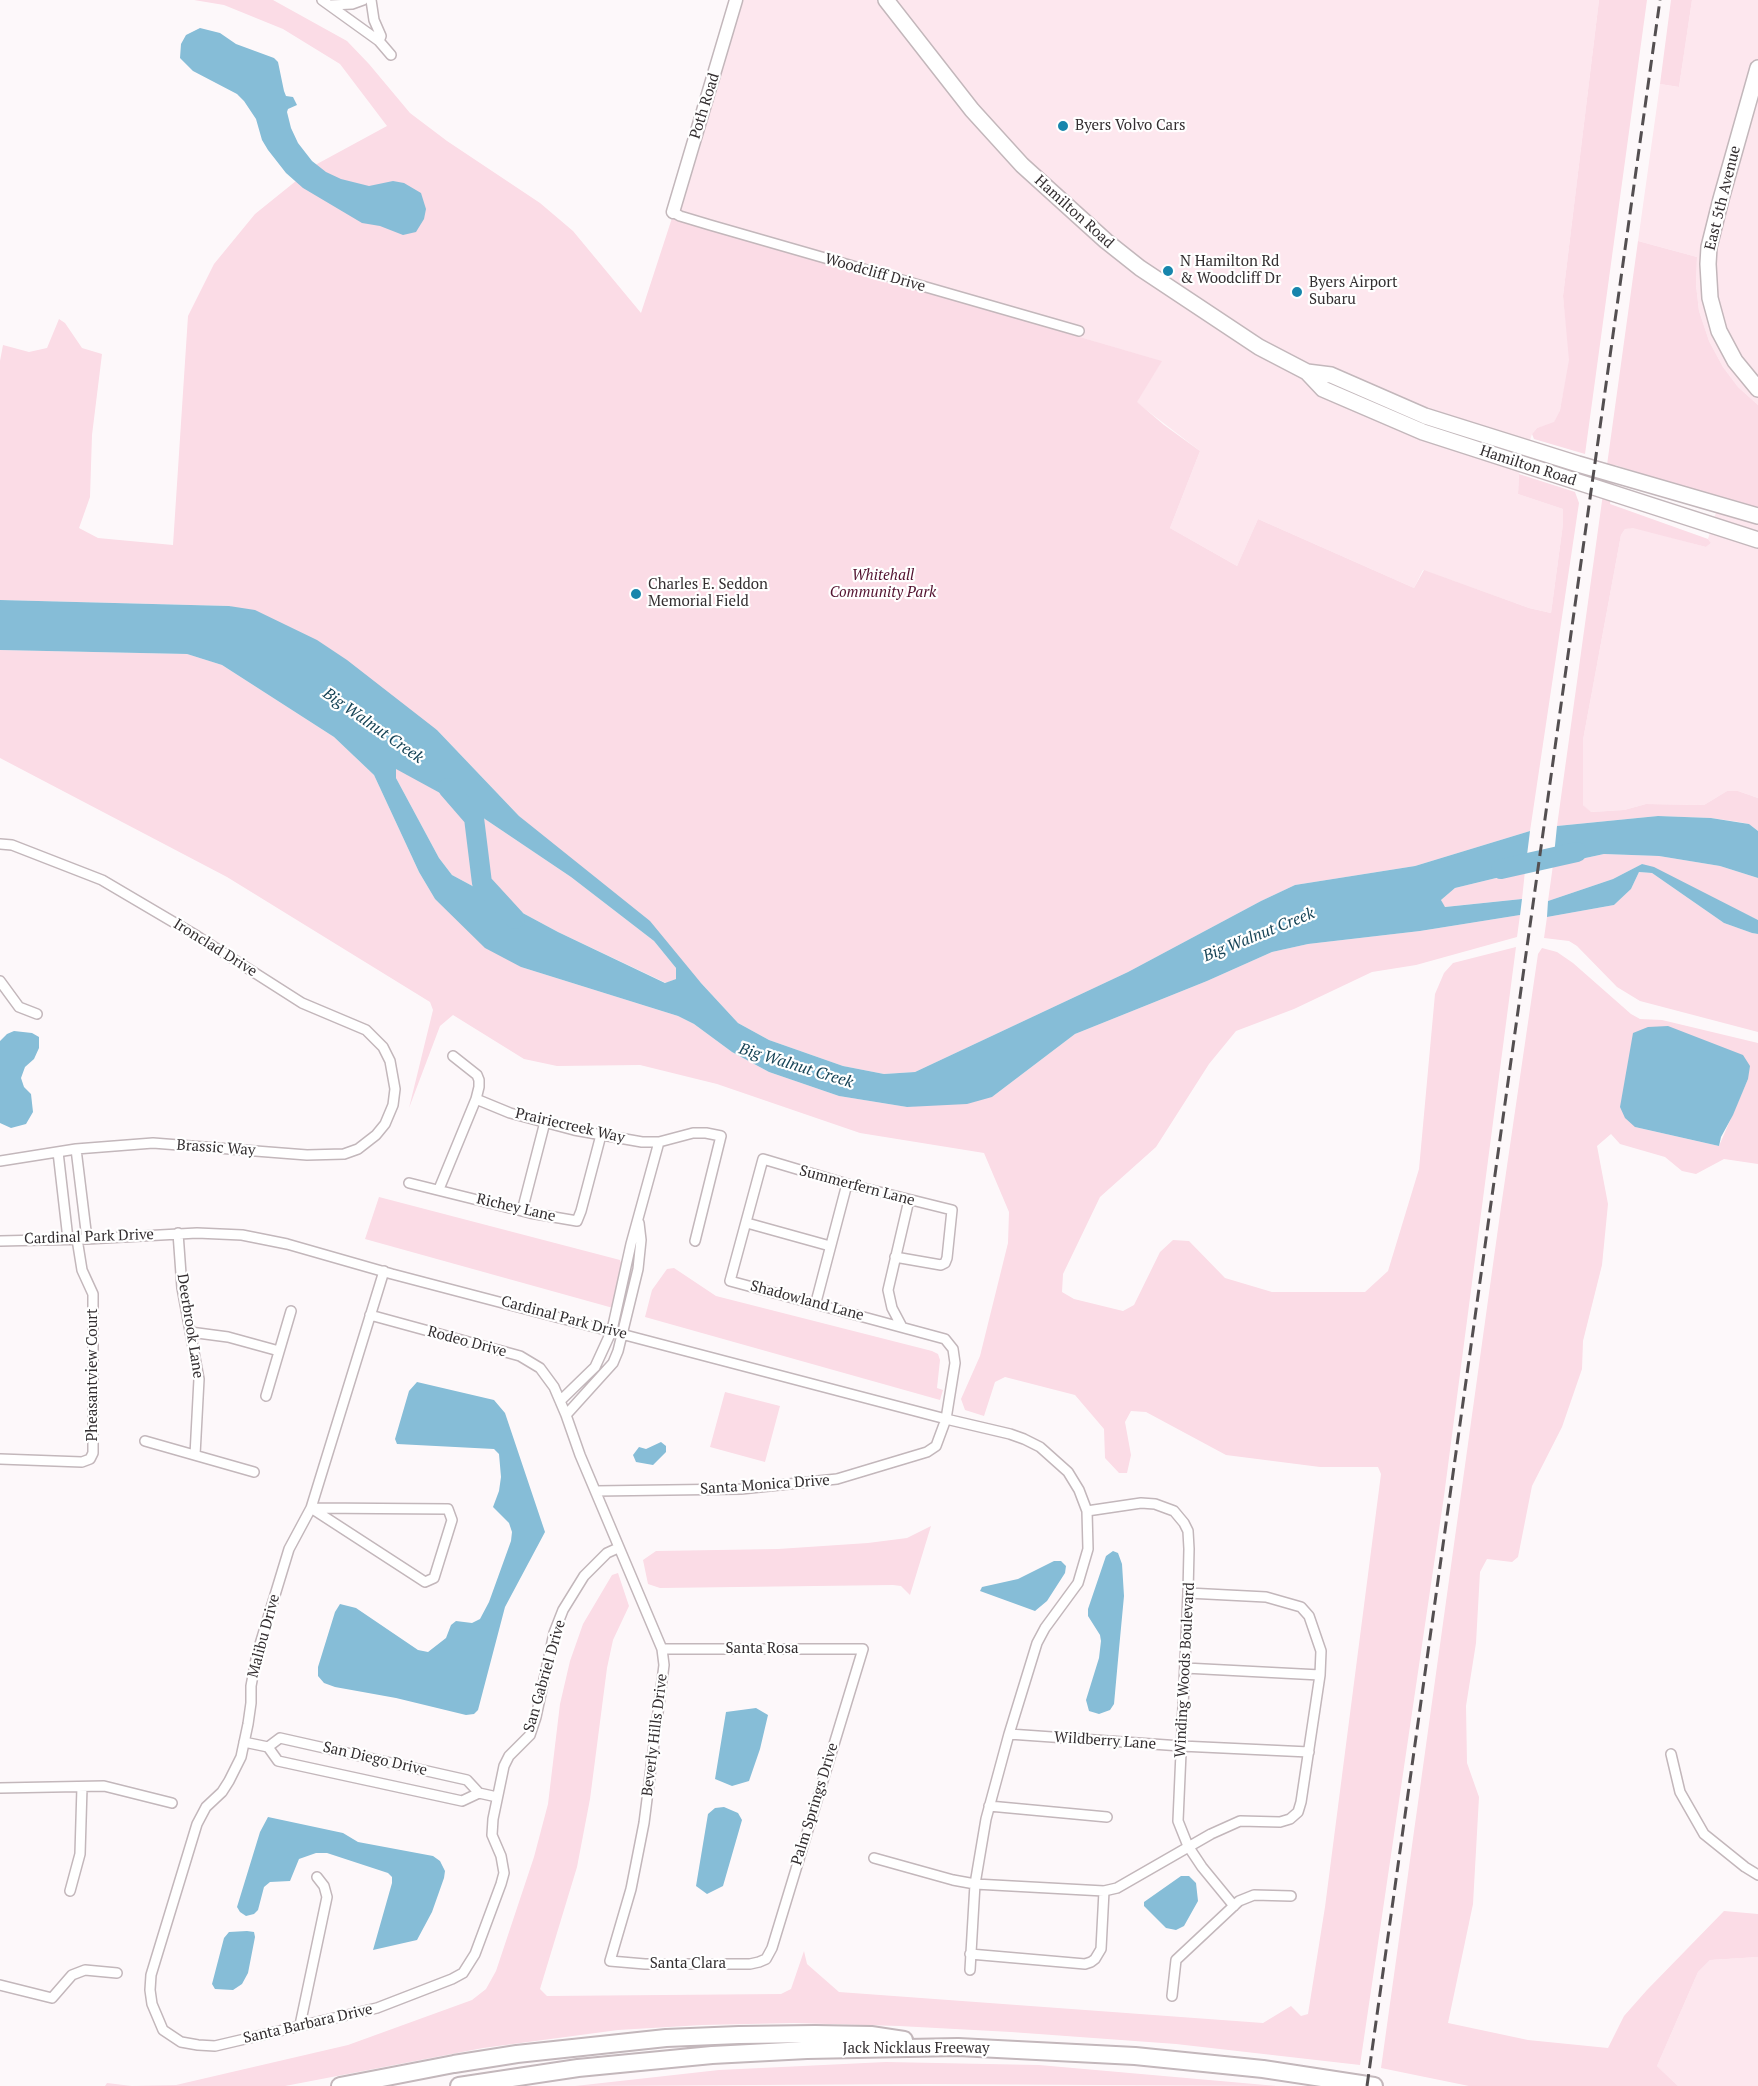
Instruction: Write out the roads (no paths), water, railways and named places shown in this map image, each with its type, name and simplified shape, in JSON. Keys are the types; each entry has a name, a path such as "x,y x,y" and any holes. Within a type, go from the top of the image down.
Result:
{"highway":[{"path":"340,2086 517,2054 666,2038 739,2035 871,2035 958,2047"},
{"name":"Jack Nicklaus Freeway","path":"459,2086 578,2068 712,2055 807,2050 958,2047 1146,2058 1263,2069 1374,2086"}],"main road":[{"name":"Hamilton Road","path":"886,0 972,110 1022,165 1078,217 1112,247 1172,290 1259,347 1307,372 1323,389 1423,432 1758,540"},
{"name":"East 5th Avenue","path":"1758,68 1709,247 1708,264 1710,298 1719,331 1735,361 1758,388"},
{"name":"Hamilton Road","path":"1307,372 1331,375 1425,416 1501,441 1758,516"}],"street":[{"path":"327,2 352,4 363,0"},
{"path":"371,0 374,20 381,36 379,42"},
{"name":"Poth Road","path":"673,212 736,0"},
{"path":"327,2 379,42 391,55"},
{"name":"Woodcliff Drive","path":"673,212 710,225 1079,332"},
{"name":"Ironclad Drive","path":"0,844 12,845 102,880 197,936 301,1002 366,1030 383,1047 390,1061 395,1089"},
{"path":"0,981 19,1007 37,1014"},
{"path":"439,1189 476,1099 479,1080 477,1075 453,1056"},
{"name":"Brassic Way","path":"0,1161 76,1149 153,1143 307,1155 344,1154 358,1149 376,1135 385,1124 393,1105 395,1089"},
{"name":"Prairiecreek Way","path":"476,1099 510,1113 601,1135 642,1142 659,1142 693,1133 721,1136 695,1241"},
{"path":"522,1211 545,1122"},
{"name":"Richey Lane","path":"409,1183 522,1211 577,1221 582,1211 601,1135"},
{"path":"560,1401 595,1367 612,1330 638,1217 659,1142"},
{"path":"76,1149 77,1239"},
{"path":"58,1152 77,1239"},
{"name":"Summerfern Lane","path":"763,1159 847,1184 952,1210 945,1263 941,1265 895,1257"},
{"name":"Shadowland Lane","path":"763,1159 730,1281 816,1302 840,1311 902,1325 945,1339 955,1355 946,1419"},
{"path":"816,1302 847,1184"},
{"path":"902,1325 892,1308 888,1290 909,1200"},
{"path":"566,1415 613,1364 638,1269 641,1239 638,1217"},
{"path":"747,1222 830,1246"},
{"name":"Cardinal Park Drive","path":"0,1241 178,1233 242,1235 287,1244 1010,1434 1040,1447 1055,1458 1074,1480 1087,1511"},
{"name":"Deerbrook Lane","path":"178,1233 182,1288 199,1379 195,1455"},
{"name":"Pheasantview Court","path":"0,1459 82,1462 90,1459 93,1453 93,1294 82,1270 77,1239"},
{"name":"Malibu Drive","path":"163,2030 152,2004 151,1975 197,1824 206,1807 222,1792 241,1757 257,1654 289,1549 311,1508 384,1271"},
{"path":"266,1396 291,1311"},
{"name":"Rodeo Drive","path":"370,1315 520,1356 540,1368 554,1387"},
{"path":"190,1332 228,1337 279,1350"},
{"name":"Beverly Hills Drive","path":"554,1387 618,1548 662,1649 664,1665 644,1823 631,1889 610,1961"},
{"name":"Santa Monica Drive","path":"596,1491 741,1489 837,1479 927,1452 936,1446 946,1419"},
{"path":"145,1441 254,1472"},
{"name":"Winding Woods Boulevard","path":"1087,1511 1141,1503 1155,1504 1174,1511 1184,1523 1189,1540 1188,1593 1178,1821 1188,1846 1233,1906"},
{"path":"311,1508 448,1509 452,1520 434,1578 424,1582 311,1508"},
{"path":"970,1970 975,1884 989,1806 1037,1643 1083,1572 1088,1549 1087,1511"},
{"name":"San Gabriel Drive","path":"452,1979 463,1973 470,1964 501,1884 503,1864 492,1835 497,1797 504,1766 509,1756 530,1735 554,1633 563,1610 584,1576 607,1552 618,1548"},
{"path":"874,1858 975,1884 1104,1891 1117,1888 1188,1846 1240,1821 1280,1822 1290,1819 1298,1812 1301,1802 1320,1675 1321,1651 1309,1616 1301,1607 1266,1597 1188,1593"},
{"name":"Santa Rosa","path":"662,1649 863,1649"},
{"name":"Palm Springs Drive","path":"766,1959 772,1948 863,1649"},
{"path":"1185,1668 1320,1675"},
{"name":"Wildberry Lane","path":"1009,1734 1309,1752"},
{"name":"San Diego Drive","path":"268,1747 280,1738 467,1780 479,1793 497,1797"},
{"name":"San Diego Drive","path":"244,1742 268,1747 278,1761 300,1766 462,1801 479,1793"},
{"path":"1671,1754 1680,1792 1704,1834 1758,1875"},
{"path":"0,1788 104,1786 172,1803"},
{"path":"70,1891 82,1837 81,1787"},
{"path":"989,1806 1107,1817"},
{"path":"300,2025 327,1898 324,1886 317,1877"},
{"path":"970,1954 1085,1964 1091,1962 1101,1949 1104,1891"},
{"path":"1172,1996 1176,1960 1233,1906 1245,1897 1254,1895 1291,1896"},
{"name":"Santa Clara","path":"610,1961 645,1964 750,1964 766,1959"},
{"path":"0,1985 52,1998 72,1975 85,1970 117,1973"},
{"name":"Santa Barbara Drive","path":"163,2030 181,2042 215,2046 377,2008 452,1979"}],"water":[{"path":"200,28 220,33 236,44 274,58 278,62 286,96 293,97 297,105 288,109 287,112 291,128 298,143 312,161 326,172 341,179 369,186 393,181 404,183 421,193 426,209 424,219 416,232 403,235 380,226 362,223 303,188 286,173 262,140 256,119 244,101 237,94 193,71 180,58 181,44 186,35"},
{"path":"0,600 229,606 255,610 317,640 347,660 437,730 519,816 650,921 701,983 738,1023 769,1040 843,1066 884,1074 915,1072 1128,972 1295,885 1415,866 1530,831 1525,871 1455,888 1441,900 1445,907 1522,899 1520,915 1420,931 1308,944 1272,952 1075,1034 992,1097 967,1104 907,1107 839,1096 769,1072 732,1052 694,1024 678,1016 521,967 485,948 435,899 419,872 374,775 334,737 222,665 187,654 0,650","holes":["396,769 473,811 571,877 654,941 676,968 676,979 665,983 558,932 452,875 439,858 396,778"]},
{"path":"1658,816 1711,818 1749,824 1758,831 1758,878 1720,866 1659,856 1604,854 1553,865 1557,826"},
{"path":"1642,864 1654,867 1758,920 1758,934 1724,923 1652,873 1639,872 1631,889 1614,905 1547,917 1548,901 1613,879"},
{"path":"1668,1026 1743,1055 1750,1066 1748,1079 1719,1146 1635,1127 1625,1118 1620,1107 1633,1033 1648,1027"},
{"path":"14,1031 32,1033 39,1037 39,1048 34,1059 25,1067 21,1078 24,1087 31,1094 33,1112 26,1124 11,1128 0,1123 0,1041"},
{"path":"417,1382 494,1400 505,1413 545,1532 505,1607 478,1710 474,1714 466,1715 396,1698 335,1687 324,1683 318,1676 318,1667 335,1612 340,1604 356,1608 418,1650 428,1652 446,1638 451,1625 456,1621 472,1623 480,1619 489,1602 511,1541 512,1532 509,1523 493,1507 501,1477 499,1454 494,1449 397,1444 395,1439 409,1391"},
{"path":"661,1442 666,1446 666,1452 653,1465 636,1462 633,1455 639,1447 646,1449"},
{"path":"1113,1551 1118,1553 1122,1564 1124,1596 1114,1704 1110,1710 1099,1714 1089,1711 1086,1700 1099,1658 1101,1641 1100,1635 1088,1616 1088,1609 1106,1556"},
{"path":"1054,1561 1061,1561 1066,1566 1065,1573 1047,1601 1035,1611 980,1591 982,1587 1018,1579"},
{"path":"756,1708 768,1715 749,1781 732,1786 715,1779 726,1712"},
{"path":"724,1807 738,1813 742,1820 723,1886 707,1894 696,1886 708,1814 715,1808"},
{"path":"268,1817 343,1833 358,1842 433,1856 440,1861 445,1871 444,1878 432,1912 417,1940 373,1950 392,1877 388,1873 327,1853 316,1853 299,1859 290,1881 270,1882 264,1887 258,1910 254,1914 246,1916 240,1912 237,1907 260,1832"},
{"path":"1181,1876 1189,1876 1196,1883 1198,1901 1184,1926 1176,1930 1166,1928 1144,1906 1144,1902"},
{"path":"229,1932 254,1932 255,1937 248,1973 242,1984 233,1990 215,1989 212,1984 224,1938"}],"waterway":[{"name":"Big Walnut Creek","path":"448,788 474,818 482,883 515,919"},
{"name":"Big Walnut Creek","path":"1501,869 1577,852"}],"railway":[{"path":"1367,2086 1660,0"}],"place":[{"name":"Byers Volvo Cars","path":"1063,126"},
{"name":"N Hamilton Rd & Woodcliff Dr","path":"1168,271"},
{"name":"Byers Airport Subaru","path":"1297,292"},
{"name":"Charles E. Seddon Memorial Field","path":"636,594"}],"park label":[{"name":"Whitehall Community Park","path":"883,584"}]}
